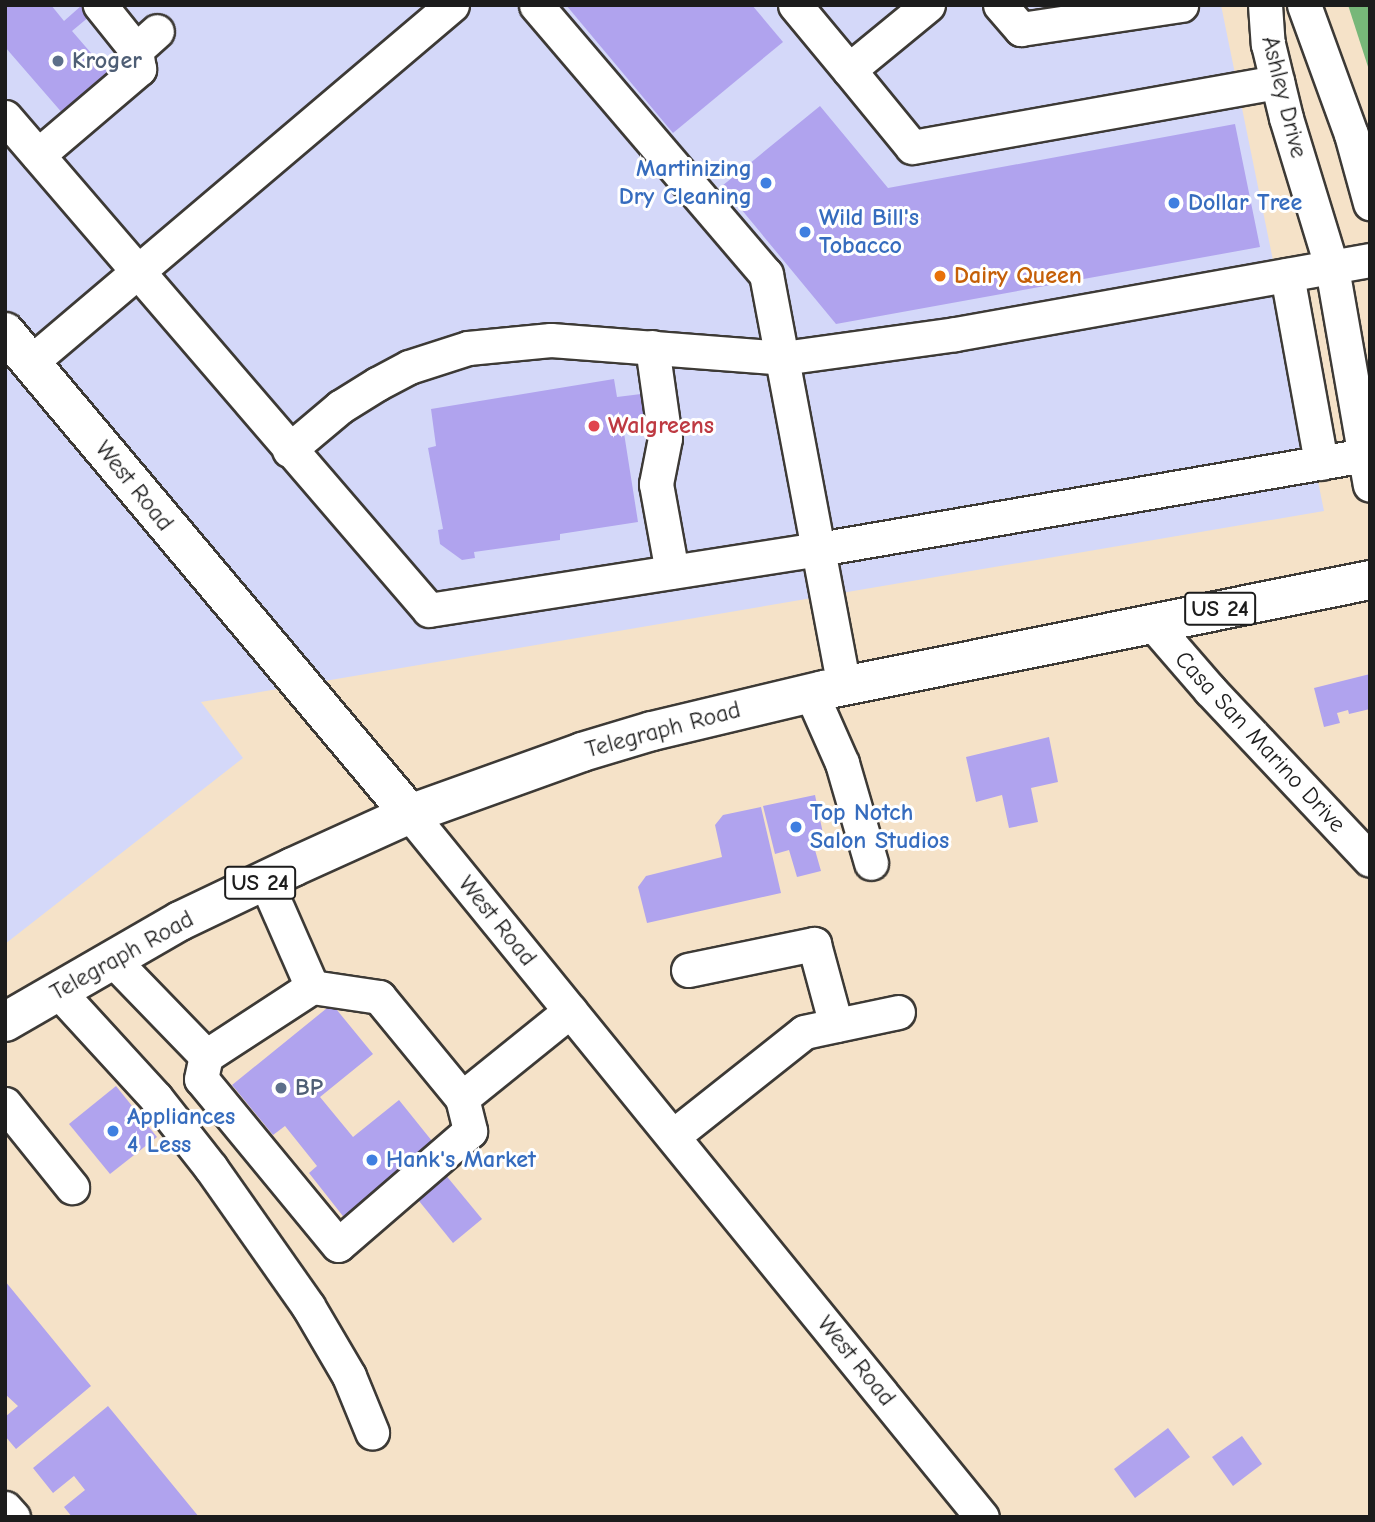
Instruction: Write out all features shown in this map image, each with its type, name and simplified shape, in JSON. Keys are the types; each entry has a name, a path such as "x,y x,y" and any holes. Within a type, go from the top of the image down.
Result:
{"main road":[{"name":"West Road","path":"5,332 410,814"},
{"name":"Telegraph Road","path":"5,1022 180,922 265,880 410,814 508,776 582,752 827,689 1370,580"}],"street":[{"path":"37,155 134,76 139,69 147,41 100,5"},
{"path":"31,362 452,5"},
{"path":"536,5 766,274 818,549 827,689 842,763 871,863"},
{"path":"795,5 912,146 1277,82"},
{"path":"849,71 928,5"},
{"path":"1000,5 1021,29 1181,5"},
{"name":"Ashley Drive","path":"1265,5 1277,82 1332,268 1367,470"},
{"name":"Ashley Drive","path":"1304,5 1351,134 1370,203"},
{"path":"5,117 429,610 818,549 1321,463 1367,470"},
{"path":"289,450 340,407 409,367 438,356 500,343 537,341 652,347 783,358 955,334 1370,260"},
{"path":"1287,275 1321,463"},
{"path":"652,347 665,438 656,484 672,572"},
{"name":"Casa San Marino Drive","path":"1152,623 1219,700 1370,860"},
{"name":"West Road","path":"410,814 982,1517"},
{"path":"265,880 312,987"},
{"path":"688,970 814,944 836,1025"},
{"path":"113,960 206,1056"},
{"path":"312,987 379,997 463,1098 470,1131 338,1245 201,1079 206,1056 312,987"},
{"path":"58,991 156,1098 211,1168 308,1306 349,1376 372,1432"},
{"path":"463,1098 570,1011"},
{"path":"673,1136 804,1032 898,1012"},
{"path":"5,1104 72,1187"},
{"path":"5,1508 13,1517"}],"shaded area":[{"path":"5,5 1221,5 1324,511 201,702 243,758 5,944"}],"green space":[{"path":"1348,5 1370,5 1370,73"}],"building":[{"name":"Kroger","path":"5,5 51,5 64,21 81,6 90,16 72,31 110,75 64,115 5,47"},
{"path":"566,5 752,5 783,42 673,133"},
{"path":"820,106 888,188 1235,124 1260,247 836,324 722,186"},
{"name":"Walgreens","path":"614,379 617,397 641,394 648,429 624,433 638,522 560,534 560,540 474,552 475,558 462,560 440,544 438,530 443,529 428,448 436,446 431,409"},
{"path":"1370,674 1370,709 1349,714 1348,710 1337,713 1340,723 1324,727 1314,688"},
{"path":"1049,737 1058,782 1031,788 1038,822 1009,828 1002,795 976,802 966,757"},
{"path":"815,795 826,848 815,850 821,871 797,877 789,850 775,854 763,806"},
{"path":"761,807 781,893 647,923 638,887 646,876 722,857 715,825 723,815"},
{"path":"332,1004 373,1054 320,1097 353,1137 399,1100 436,1146 346,1220 309,1173 317,1166 285,1126 273,1135 232,1085"},
{"name":"Appliances 4 Less","path":"116,1086 157,1137 110,1174 69,1124"},
{"path":"444,1173 482,1219 453,1243 415,1196"},
{"path":"5,1281 91,1386 16,1449 5,1436 5,1417 18,1406 5,1394"},
{"path":"108,1406 199,1517 72,1517 64,1507 85,1490 74,1476 53,1493 33,1468"},
{"path":"1168,1428 1190,1457 1135,1498 1114,1469"},
{"path":"1242,1436 1262,1464 1233,1486 1212,1457"}],"place":[{"name":"Kroger","path":"58,61"},
{"name":"Martinizing Dry Cleaning","path":"766,183"},
{"name":"Dollar Tree","path":"1174,203"},
{"name":"Wild Bill's Tobacco","path":"805,232"},
{"name":"Dairy Queen","path":"940,276"},
{"name":"Walgreens","path":"594,426"},
{"name":"Top Notch Salon Studios","path":"796,827"},
{"name":"BP","path":"281,1088"},
{"name":"Appliances 4 Less","path":"113,1131"},
{"name":"Hank's Market","path":"372,1160"}]}
